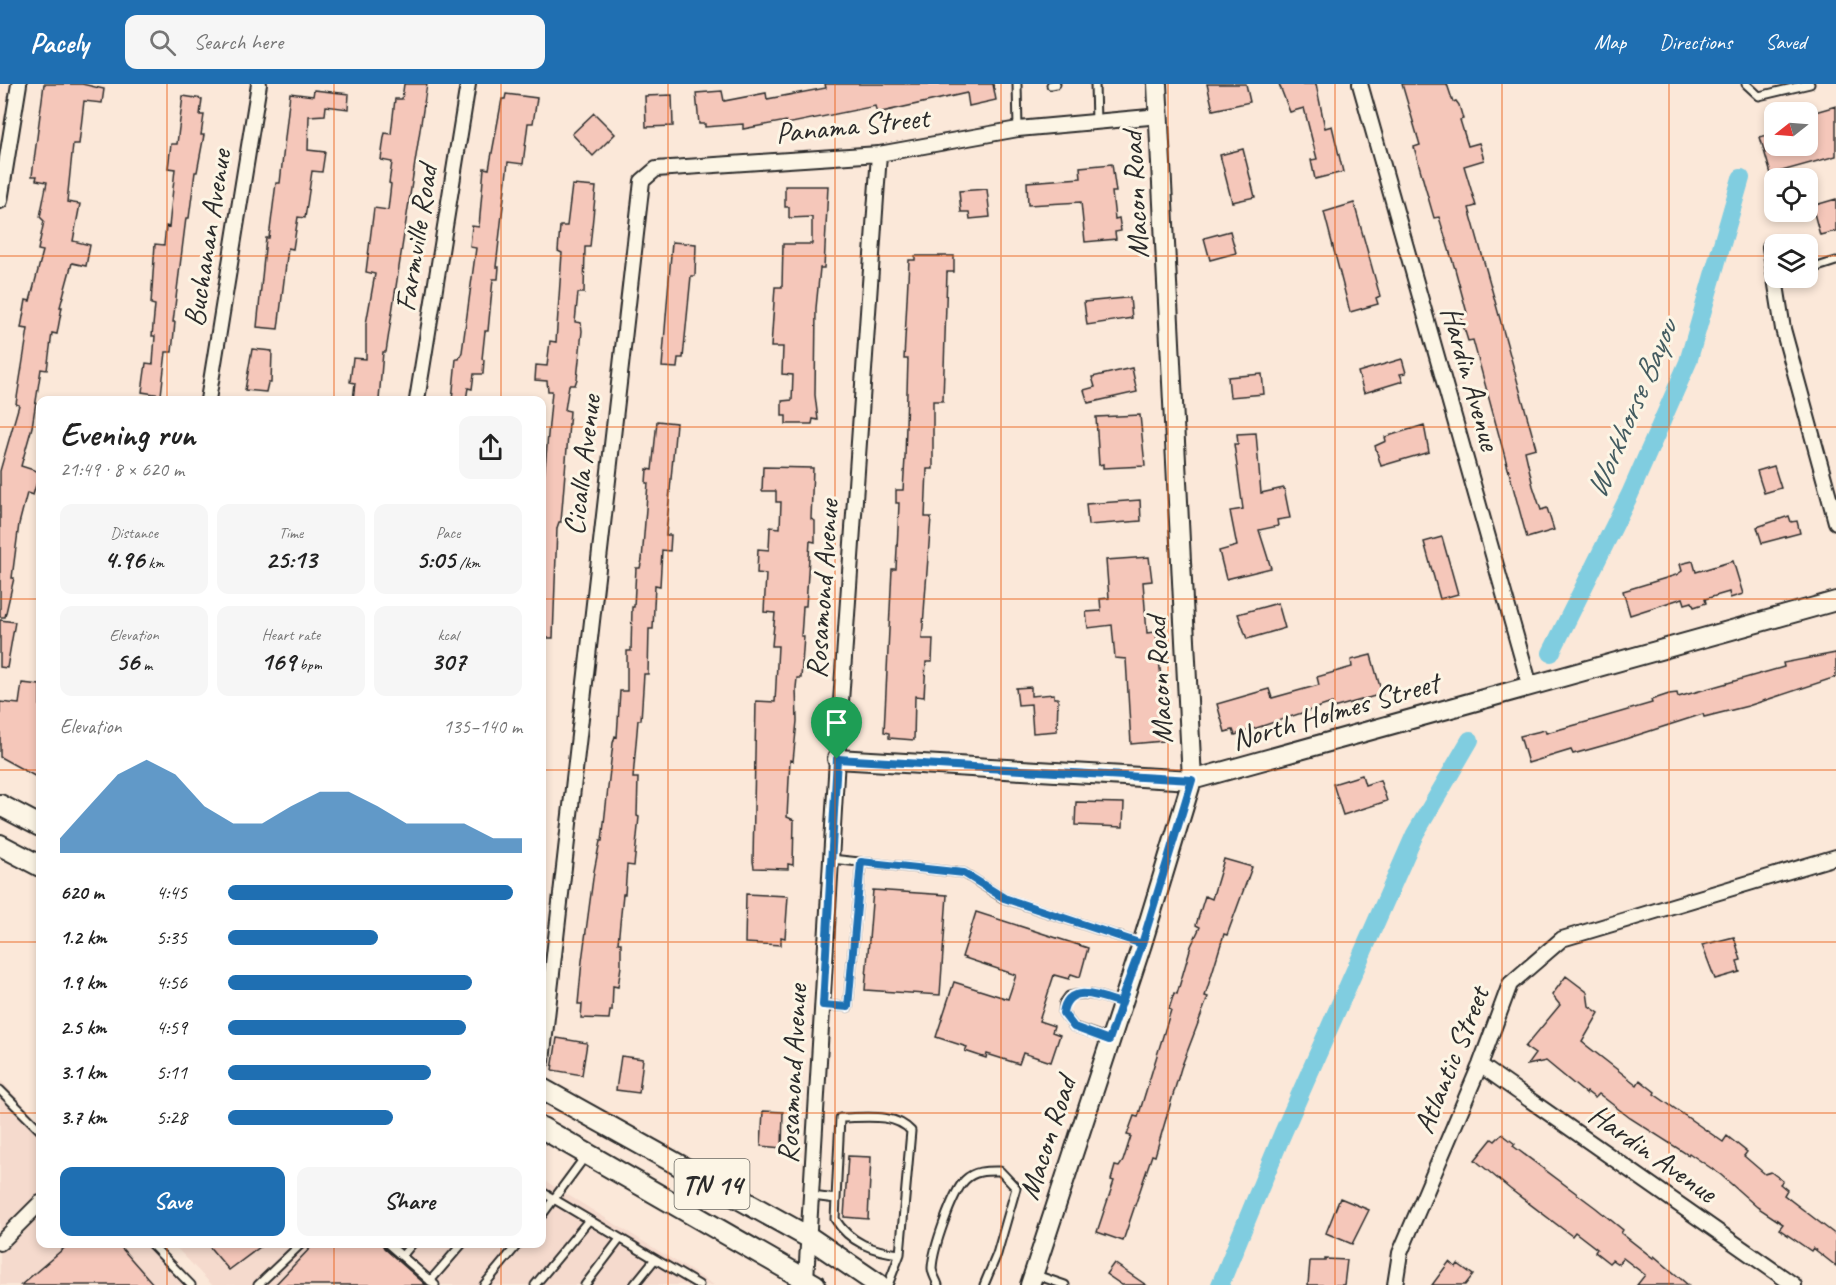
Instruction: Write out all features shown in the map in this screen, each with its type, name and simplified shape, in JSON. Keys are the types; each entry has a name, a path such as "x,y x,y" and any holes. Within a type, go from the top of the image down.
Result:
{"main road":[{"name":"Macon Road","path":"1031,1279 1120,1003 1142,944 1192,780 1157,84"},
{"name":"North Holmes Street","path":"837,759 1192,780 1836,601"},
{"path":"0,805 36,824"},
{"path":"0,845 36,864"},
{"name":"TN 14","path":"546,1091 810,1238 879,1285"},
{"name":"TN 14","path":"546,1130 811,1282"}],"street":[{"path":"0,201 19,84"},
{"name":"Buchanan Avenue","path":"209,396 259,84"},
{"name":"Farmville Road","path":"418,396 468,84"},
{"name":"Hardin Avenue","path":"1360,84 1530,686"},
{"name":"Panama Street","path":"657,168 879,154 1018,129 1160,116"},
{"name":"Rosamond Avenue","path":"811,1282 812,1196 837,759 879,154"},
{"name":"Cicalla Avenue","path":"546,1026 642,181 657,168"},
{"path":"1776,288 1790,356 1836,522"},
{"name":"Atlantic Street","path":"1395,1285 1400,1253 1480,1065 1510,984 1562,939 1836,857"},
{"name":"Hardin Avenue","path":"1480,1065 1794,1285"},
{"path":"0,1243 36,1207"}],"lane":[{"path":"1017,84 1018,129"},
{"path":"1051,85 1056,84"},
{"path":"1095,84 1096,122"},
{"path":"1746,84 1759,96 1810,84"},
{"path":"1818,267 1836,261"},
{"path":"831,859 964,873 1004,898 1142,944"},
{"path":"823,1005 848,1007 861,862"},
{"path":"1109,1040 1074,1027 1063,1013 1064,1003 1069,996 1079,993 1095,994 1120,1003"},
{"path":"0,1090 36,1126"},
{"path":"888,1285 900,1254 911,1131 905,1124 883,1118 840,1118 835,1219 843,1231 875,1252 900,1254"},
{"path":"546,1210 587,1154"},
{"path":"938,1285 932,1271 935,1246 950,1208 965,1180 981,1171 1000,1171 1016,1188 997,1254 984,1285"},
{"path":"546,1195 699,1285"},
{"path":"812,1196 836,1200"},
{"path":"535,1285 589,1220"},
{"path":"585,1285 621,1239"},
{"path":"155,1248 191,1285"},
{"path":"258,1285 297,1248"},
{"path":"393,1248 433,1283 459,1248"},
{"path":"402,1256 409,1248"},
{"path":"484,1285 515,1248"},
{"path":"634,1285 655,1259"},
{"path":"683,1285 688,1278"},
{"path":"1031,1279 1065,1285"}],"shaded area":[{"path":"0,1080 36,1119 36,1248 158,1248 193,1285 0,1285"},
{"path":"546,1181 714,1285 212,1285 177,1248 546,1248"}],"building":[{"path":"44,84 82,84 104,89 102,103 84,101 79,144 73,144 67,202 80,204 73,241 90,245 86,266 72,263 60,307 62,307 57,334 52,333 47,370 41,369 32,427 21,466 36,471 36,485 33,495 27,493 19,524 12,578 14,578 5,617 0,617 0,471 19,405 16,404 28,329 21,328 26,300 30,301 43,251 38,250 44,221 40,217 47,182 36,180 37,176 32,176"},
{"path":"404,84 427,84 386,352 383,352 379,396 353,396 355,383 350,382 353,358 366,359 366,324 375,274 366,272 374,208 388,210 392,162 381,160 384,137 385,133 391,134 395,99 402,99"},
{"path":"825,84 993,84 996,100 969,106 967,93 877,113 875,106 787,124 786,121 743,129 743,124 705,127 705,124 699,124 696,93 722,91 724,101 766,93 767,99 826,88"},
{"path":"1207,84 1246,84 1250,102 1213,110"},
{"path":"1279,84 1316,84 1325,128 1332,126 1343,172 1315,179 1311,160 1317,159 1304,108 1290,112"},
{"path":"1402,84 1447,84 1453,102 1456,101 1459,105 1463,119 1460,120 1468,146 1479,143 1484,160 1464,166 1476,206 1469,208 1536,448 1525,451 1533,486 1541,510 1547,508 1554,530 1527,538 1473,340 1468,341 1460,315 1467,313 1439,217 1434,218 1426,190 1414,147 1420,145"},
{"path":"314,90 349,94 348,109 326,106 325,115 309,116 308,150 325,152 322,172 312,171 305,218 298,217 293,249 288,248 278,329 257,327 266,238 269,238 276,183 280,183 290,93 313,96"},
{"path":"506,94 537,98 533,123 528,123 523,164 508,162 496,267 499,267 498,279 493,279 488,331 485,331 482,359 484,360 483,374 474,374 472,389 468,388 467,396 452,396 456,359 459,359 462,352 476,248 470,247 472,226 479,227 484,168 489,169 502,99 505,99"},
{"path":"672,95 673,126 646,127 645,96"},
{"path":"183,96 202,99 200,115 204,115 201,135 204,135 197,172 195,172 189,218 186,218 173,322 175,322 172,352 166,352 161,395 142,392 146,363 153,364 155,336 152,336 155,305 151,304 155,244 164,245 166,226 169,227 175,169 168,168 171,144 177,144"},
{"path":"1836,106 1836,156 1793,168 1769,168 1766,156 1818,156 1818,111"},
{"path":"594,113 615,134 593,156 572,134"},
{"path":"1764,136 1764,150 1760,137"},
{"path":"1243,149 1255,197 1232,202 1220,155"},
{"path":"1112,164 1116,192 1112,192 1115,219 1119,218 1121,231 1115,232 1116,239 1085,242 1081,202 1028,205 1027,182 1081,178 1080,167"},
{"path":"572,185 596,187 590,247 585,247 584,293 578,293 575,322 581,323 582,331 577,379 575,385 569,385 565,410 570,411 561,522 557,528 553,638 546,638 546,456 552,391 548,391 547,381 535,380 536,365 547,366 550,341 556,342 562,253 558,251 560,226 567,226"},
{"path":"785,186 828,186 824,268 820,268 816,308 815,395 818,420 813,419 812,424 786,424 786,416 782,416 782,401 792,400 793,375 782,374 783,347 771,347 775,287 782,287 783,244 812,244 812,217 789,218 789,207 785,207"},
{"path":"987,189 990,217 970,219 969,212 961,212 959,191"},
{"path":"1836,199 1836,231 1820,235 1816,222 1818,204"},
{"path":"1354,203 1380,296 1376,298 1378,304 1350,312 1324,212"},
{"path":"1230,231 1236,253 1210,260 1204,238"},
{"path":"672,242 696,244 695,276 691,276 683,358 678,358 677,368 662,367"},
{"path":"915,256 954,256 954,272 947,272 943,401 933,401 933,469 927,469 925,517 931,517 922,639 933,639 932,662 926,662 924,697 915,696 914,740 889,738 889,733 884,732 892,569 896,569 899,503 896,503 896,490 903,490 905,458 908,359 904,359 909,260 915,260"},
{"path":"1130,298 1132,318 1087,325 1084,302"},
{"path":"252,349 272,351 271,383 268,383 266,392 245,390"},
{"path":"1402,359 1406,373 1400,374 1403,381 1364,393 1358,372"},
{"path":"1132,368 1137,392 1088,403 1084,390 1095,387 1092,377"},
{"path":"1262,374 1264,394 1230,397 1228,377"},
{"path":"1140,415 1145,466 1103,468 1103,464 1099,465 1096,417"},
{"path":"657,421 676,423 666,535 671,535 670,551 662,550 660,586 655,585 653,629 649,629 648,674 644,674 641,720 638,720 633,778 638,778 637,816 639,817 634,866 627,865 618,943 621,943 621,966 618,987 613,986 612,1011 610,1011 609,1019 581,1018 582,1004 578,1004 582,961 594,871 600,841 602,841 613,743 615,736 617,737 620,691 627,691 627,651 631,651 636,568 640,568 642,560 647,469 652,470"},
{"path":"1424,425 1429,452 1381,466 1375,446 1386,441 1385,437"},
{"path":"1256,433 1261,493 1284,488 1290,518 1277,520 1278,526 1259,530 1271,568 1226,579 1219,551 1237,546 1230,511 1243,509 1234,444 1238,444 1237,434"},
{"path":"1774,466 1781,488 1764,493 1757,471"},
{"path":"763,467 813,468 811,519 815,521 815,542 810,541 806,606 803,606 801,636 804,636 801,678 797,678 797,721 793,761 790,760 787,817 794,820 793,865 788,864 788,869 754,868 753,861 756,701 775,702 778,646 772,646 775,613 764,612 766,574 757,573 758,549 769,550 770,527 780,528 781,502 776,502 776,491 762,491"},
{"path":"1140,500 1141,521 1088,525 1086,504"},
{"path":"1789,516 1791,522 1797,521 1800,533 1762,543 1757,527"},
{"path":"1442,537 1458,594 1440,599 1424,542"},
{"path":"1149,557 1152,581 1143,582 1147,633 1156,632 1163,696 1160,697 1163,741 1131,744 1126,659 1115,658 1112,625 1088,628 1086,612 1101,611 1100,599 1109,598 1106,560"},
{"path":"1693,561 1696,572 1733,561 1743,594 1730,598 1729,592 1705,599 1706,603 1694,607 1692,602 1685,604 1683,598 1630,615 1623,591 1676,575 1682,571 1680,564"},
{"path":"1278,603 1285,628 1247,639 1238,614"},
{"path":"0,620 15,622 7,668 0,667"},
{"path":"1836,653 1836,677 1748,706 1704,717 1703,714 1616,742 1573,754 1571,750 1528,763 1520,736 1545,730 1546,733 1590,721 1652,703 1651,700 1669,694 1677,693 1678,697 1784,667 1783,663"},
{"path":"1371,655 1382,694 1333,708 1332,703 1235,735 1233,730 1225,732 1217,704 1269,689 1272,698 1319,685 1317,677 1352,667 1351,660"},
{"path":"22,683 36,685 36,777 0,757 0,702 19,704"},
{"path":"1031,687 1031,696 1054,694 1054,698 1058,698 1057,731 1033,733 1031,704 1018,705 1016,688"},
{"path":"1362,775 1365,785 1380,780 1387,801 1343,815 1333,784"},
{"path":"1076,802 1124,803 1123,827 1075,825"},
{"path":"1224,859 1252,867 1227,935 1224,934 1205,996 1208,997 1181,1068 1155,1156 1152,1155 1123,1241 1097,1232 1114,1181 1111,1180 1115,1166 1119,1167 1123,1161 1131,1136 1127,1135 1134,1116 1138,1117 1171,1010 1169,1009 1174,993 1177,994 1191,946 1200,927 1196,925 1205,896 1212,899"},
{"path":"873,890 947,895 940,995 865,990"},
{"path":"746,894 788,896 785,938 781,937 781,945 745,943"},
{"path":"976,912 1088,948 1080,977 1071,974 1069,979 1054,975 1039,1021 1054,1026 1052,1032 1060,1035 1051,1062 1023,1053 1019,1064 987,1054 986,1058 965,1051 967,1047 936,1037 954,982 1008,999 1016,975 962,957"},
{"path":"1734,937 1741,960 1737,961 1740,972 1715,979 1702,945"},
{"path":"1566,976 1587,992 1589,1006 1599,1013 1582,1042 1637,1085 1640,1080 1655,1092 1654,1094 1723,1142 1727,1136 1747,1152 1744,1156 1765,1174 1771,1172 1783,1181 1780,1184 1787,1190 1784,1195 1836,1235 1836,1266 1813,1248 1811,1251 1779,1229 1783,1224 1757,1207 1721,1175 1630,1118 1599,1094 1595,1098 1587,1092 1586,1094 1546,1061 1527,1065 1535,1054 1525,1047 1560,1005 1552,995"},
{"path":"557,1038 587,1043 582,1075 552,1070"},
{"path":"621,1056 643,1059 639,1093 616,1090"},
{"path":"763,1111 783,1112 782,1148 761,1146"},
{"path":"1502,1134 1515,1144 1513,1146 1596,1208 1623,1230 1621,1233 1653,1258 1654,1256 1688,1285 1637,1285 1645,1275 1623,1258 1618,1264 1612,1260 1609,1263 1595,1252 1597,1249 1575,1232 1572,1236 1510,1189 1475,1160 1492,1139 1495,1141"},
{"path":"848,1156 871,1157 868,1219 844,1217"},
{"path":"1340,1198 1369,1210 1352,1244 1326,1233"},
{"path":"64,1248 122,1248 154,1285 21,1285"},
{"path":"210,1248 259,1248 229,1270"},
{"path":"310,1248 384,1248 426,1285 275,1285"},
{"path":"1325,1259 1347,1260 1344,1285 1308,1285 1310,1261 1325,1261"},
{"path":"1449,1262 1456,1267 1458,1264 1473,1275 1465,1285 1432,1285"},
{"path":"1114,1263 1146,1285 1122,1285 1106,1274"}],"waterway":[{"name":"Workhorse Bayou","path":"1551,653 1630,494 1688,362 1741,178"},
{"path":"1220,1285 1282,1135 1415,834 1470,740"}],"route":[{"path":"837,759 823,1005 848,1007 861,862 964,873 1004,898 1142,944 1109,1040 1074,1027 1063,1013 1064,1003 1069,996 1079,993 1095,994 1120,1003 1142,944 1192,780 837,759"}]}
